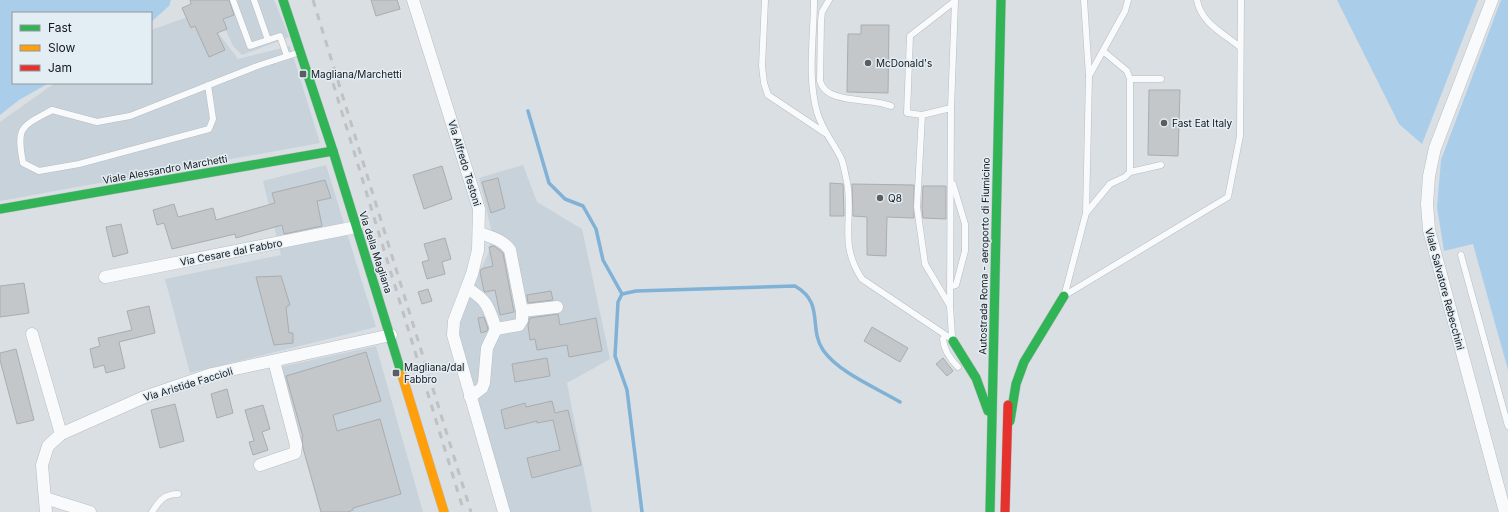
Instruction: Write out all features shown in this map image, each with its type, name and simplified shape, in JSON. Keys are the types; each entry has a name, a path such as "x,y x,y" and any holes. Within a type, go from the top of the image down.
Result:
{"main road":[{"name":"Via della Magliana","path":"283,0 301,51 391,335 444,512"},
{"name":"Autostrada Roma - aeroporto di Fiumicino","path":"990,512 1001,0"},
{"name":"Viale Alessandro Marchetti","path":"0,209 333,151"},
{"path":"1007,433 1020,372 1031,350 1064,296"},
{"path":"953,341 973,374 992,422"},
{"path":"1005,512 1008,379"}],"street":[{"name":"Via Alfredo Testoni","path":"413,0 478,199 480,232 476,259 467,288 454,321 453,335 504,512"},
{"name":"Viale Salvatore Rebecchini","path":"1492,0 1435,148 1429,176 1427,204 1429,230 1505,512"},
{"name":"Via Cesare dal Fabbro","path":"105,276 356,227"},
{"path":"480,232 499,240 507,245 510,250 522,311 522,320 519,325 496,329"},
{"path":"467,288 482,297 487,303 496,329 487,348 484,383 482,388 470,397"},
{"path":"522,311 557,307"},
{"path":"32,334 61,434"},
{"name":"Via Aristide Faccioli","path":"46,512 42,465 48,446 61,434 142,398 212,374 391,335"},
{"path":"260,465 295,453 296,445 274,361"},
{"path":"45,498 90,512"}],"lane":[{"path":"233,0 250,46 280,36 286,56"},
{"path":"254,0 268,40"},
{"path":"765,0 762,66 764,83 768,95 825,133"},
{"path":"814,0 812,83 817,112 825,133 841,159 847,184 848,250 854,266 862,279 868,284 943,332 953,341"},
{"path":"829,0 822,12 820,21 820,80 823,90 831,95 843,98 881,101 891,106"},
{"path":"953,341 950,306 950,176 955,0"},
{"path":"951,108 922,115 907,113 910,36 955,0"},
{"path":"1064,296 1086,213 1089,76 1084,0"},
{"path":"1089,76 1124,11 1128,0"},
{"path":"1196,0 1198,9 1205,20 1240,46"},
{"path":"1064,296 1228,197 1240,136 1241,0"},
{"path":"208,86 213,119 209,129 79,164 39,171 23,163 20,135 25,125 52,110 97,122 130,116 208,86 286,56 301,51"},
{"path":"1103,51 1127,71 1130,79 1130,172"},
{"path":"1130,79 1161,79"},
{"path":"922,115 917,207 925,264 950,306"},
{"path":"1086,213 1110,184 1125,177 1130,172 1161,165"},
{"path":"950,176 965,224 965,251 956,285 950,287"},
{"path":"1461,255 1508,426"},
{"path":"943,332 944,347 950,359 962,371 973,374"},
{"path":"152,512 161,498 170,494 178,494"}],"shaded area":[{"path":"0,0 171,0 169,6 152,21 152,12 12,12 12,84 47,84 19,100 0,115"},
{"path":"212,0 274,0 289,37 242,55 233,46"},
{"path":"1337,0 1478,0 1422,144 1399,124"},
{"path":"1501,0 1508,0 1508,370 1473,244 1444,251 1437,207 1441,160"},
{"path":"205,11 216,30 238,59 290,46 320,143 0,201 0,122 54,84 152,84 152,30"},
{"path":"326,165 376,327 190,373 165,279 281,255 263,181"},
{"path":"523,165 537,202 582,229 610,359 567,383 592,512 508,512 458,332 460,318 490,249 491,229 479,178"},
{"path":"376,346 423,512 321,512 280,367"}],"building":[{"path":"190,0 229,0 234,15 223,19 227,29 217,33 225,50 209,57 195,26 191,28 182,8 191,4"},
{"path":"371,0 397,0 400,9 376,16"},
{"name":"McDonald's","path":"861,25 889,25 888,93 847,92 848,34 861,34"},
{"name":"Fast Eat Italy","path":"1149,90 1180,90 1178,156 1148,155"},
{"path":"442,166 452,199 424,209 413,175"},
{"path":"498,178 505,208 491,213 482,182"},
{"path":"325,180 331,198 317,201 322,226 284,234 282,225 236,238 235,234 172,249 164,223 157,225 153,210 174,204 178,217 213,208 216,220 275,203 272,193"},
{"path":"830,183 843,184 844,216 830,216"},
{"path":"852,184 914,185 914,218 887,217 886,256 867,255 867,217 853,216"},
{"path":"923,186 946,186 946,219 923,218"},
{"path":"121,224 128,253 113,257 106,227"},
{"path":"445,238 451,259 442,262 445,274 427,279 422,262 429,260 424,244"},
{"path":"494,246 503,253 514,312 500,315 495,290 484,291 480,272 481,269 493,266 489,247"},
{"path":"281,276 290,305 286,307 289,333 293,333 293,343 274,345 256,277"},
{"path":"24,283 29,313 0,317 0,286"},
{"path":"428,289 432,301 422,304 418,292"},
{"path":"551,291 553,300 528,303 527,295"},
{"path":"149,306 155,333 119,342 125,368 106,373 104,365 94,368 90,349 100,346 98,338 132,330 127,311"},
{"path":"558,314 560,325 596,318 602,351 569,357 567,345 537,350 535,339 530,340 528,325 530,318"},
{"path":"484,317 488,329 487,331 481,333 478,318"},
{"path":"872,327 908,348 900,362 864,341"},
{"path":"16,349 34,420 17,424 0,360 0,353"},
{"path":"366,352 381,401 333,415 337,431 380,419 401,494 353,508 353,510 348,512 321,512 303,448 303,437 286,376"},
{"path":"547,358 550,376 515,382 512,364"},
{"path":"943,358 953,371 947,376 936,364"},
{"path":"227,389 233,413 217,418 211,394"},
{"path":"552,401 555,413 568,410 581,465 532,478 527,458 560,450 553,420 537,423 537,421 505,429 501,410 525,403 526,407"},
{"path":"175,404 184,441 160,448 151,410"},
{"path":"263,405 270,429 262,432 268,450 253,455 249,442 254,441 245,410"}],"waterway":[{"path":"528,111 549,183 565,199 583,206 596,229 603,260 622,294"},
{"path":"642,512 627,390 615,356 618,302 622,294 636,291 795,286 810,300 815,316 819,342 823,350 830,358 848,373 900,402"}],"railway":[{"path":"313,0 471,512"},
{"path":"329,70 464,512"}],"traffic: fast":[{"path":"283,0 333,151 402,375"},
{"path":"990,512 1001,0"},
{"path":"0,209 333,151"},
{"path":"1010,421 1016,384 1024,362 1064,296"},
{"path":"953,341 976,378 988,411"}],"traffic: slow":[{"path":"402,375 444,512"}],"traffic: jam":[{"path":"1005,512 1008,405"}],"place":[{"name":"McDonald's","path":"868,63"},
{"name":"Magliana/Marchetti","path":"303,74"},
{"name":"Fast Eat Italy","path":"1164,123"},
{"name":"Q8","path":"880,198"},
{"name":"Magliana/dal Fabbro","path":"396,373"}]}
